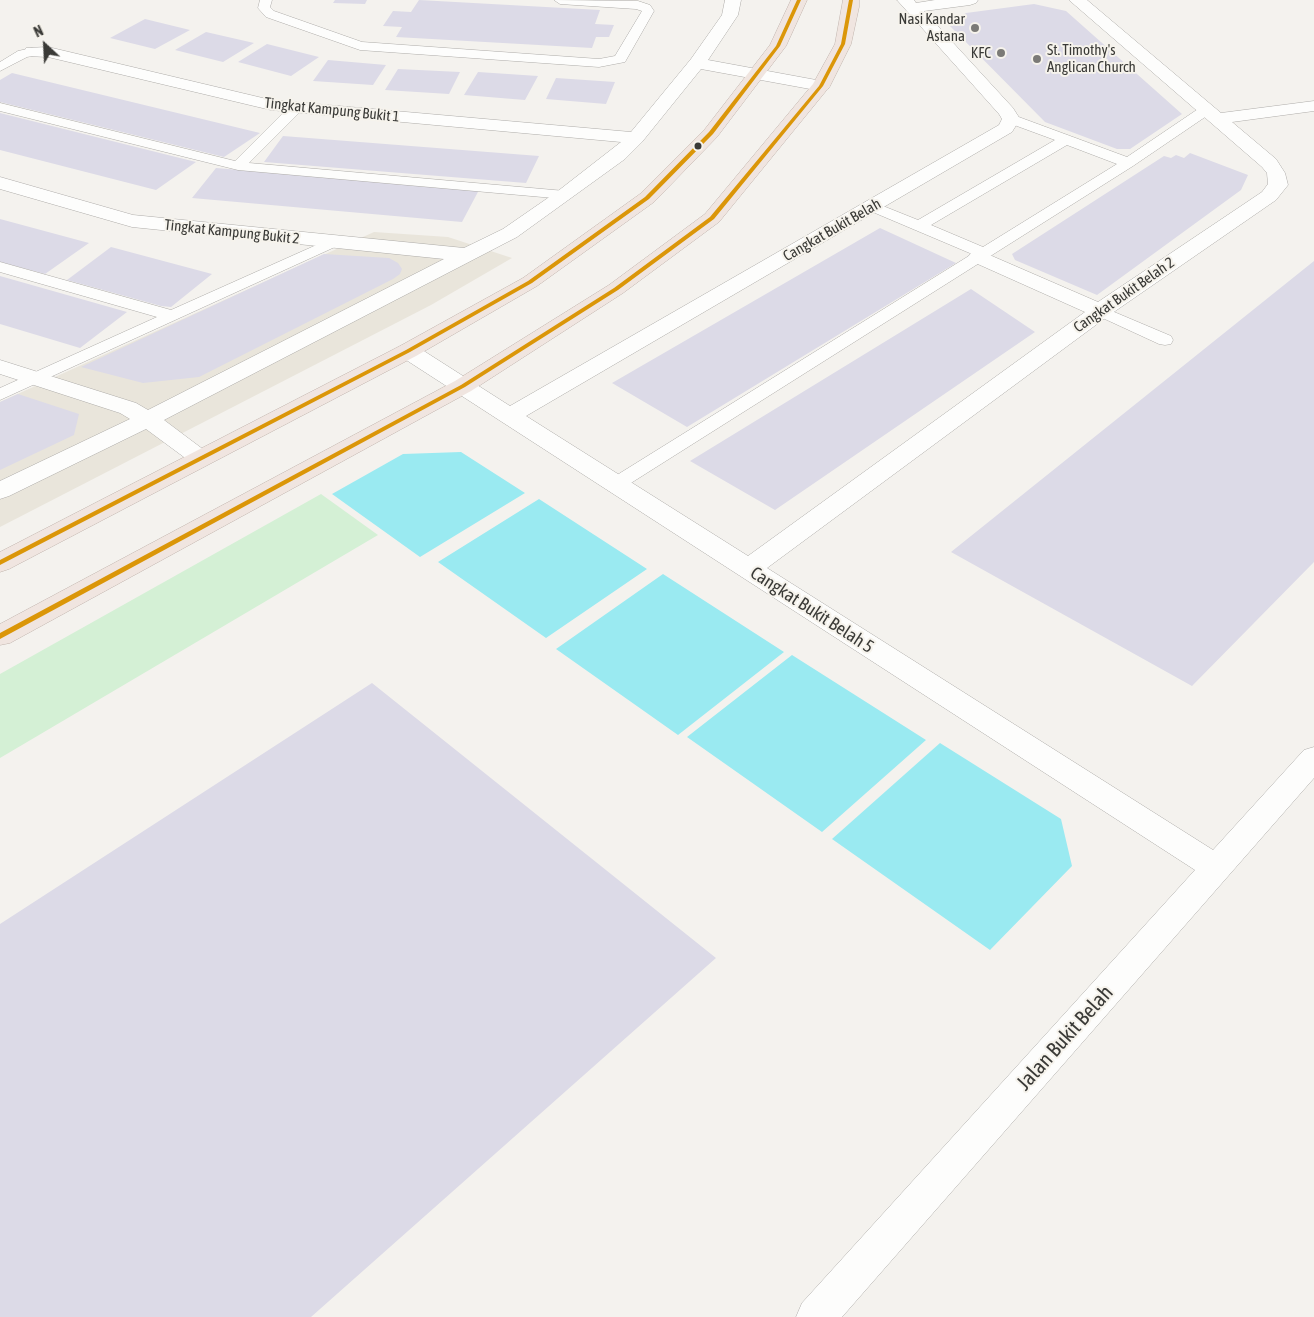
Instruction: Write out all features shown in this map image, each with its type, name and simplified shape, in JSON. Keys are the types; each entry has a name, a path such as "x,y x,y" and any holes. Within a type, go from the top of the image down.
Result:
{"highway":[{"path":"0,563 408,351 530,282 647,198 711,133 778,46 799,0"},
{"path":"0,636 463,386 616,289 712,218 822,86 843,44 852,7 851,0"}],"street":[{"path":"0,492 148,419 510,233 565,195 618,155 636,138 697,64 730,14 733,0"},
{"path":"908,4 970,0"},
{"name":"Cangkat Bukit Belah 2","path":"748,569 1100,311 1269,196 1278,185 1276,173 1269,163 1077,0"},
{"path":"908,4 1007,112 1010,120"},
{"name":"Tingkat Kampung Bukit 1","path":"32,52 48,52 271,105 636,138"},
{"path":"697,64 822,86"},
{"path":"1212,115 1314,106"},
{"name":"Cangkat Bukit Belah","path":"510,416 1006,128 1010,120"},
{"name":"Tingkat Kampung Bukit 2","path":"0,183 132,221 332,243 469,255"},
{"path":"981,255 1100,311"},
{"name":"Cangkat Bukit Belah 5","path":"408,351 1216,868"},
{"path":"0,367 128,408 148,419 200,458"},
{"name":"Jalan Bukit Belah","path":"816,1317 1314,758"}],"lane":[{"path":"266,0 264,8 270,14 318,33 366,47 599,63 620,58 648,11 646,8 638,5 560,0"},
{"path":"0,66 23,54 32,52"},
{"path":"0,107 238,166 565,195"},
{"path":"238,166 296,108"},
{"path":"616,484 1128,163 1212,115"},
{"path":"1010,120 1128,163"},
{"path":"919,226 1065,140"},
{"path":"872,207 919,226 981,255"},
{"path":"0,395 332,243"},
{"path":"0,267 173,316"},
{"path":"1100,311 1165,340"}],"shaded area":[{"path":"374,232 448,237 512,258 431,305 0,527 0,402"}],"green space":[{"path":"321,494 378,535 0,758 0,674"}],"water":[{"path":"461,452 525,493 420,557 332,494 403,454"},
{"path":"539,499 647,569 546,638 438,562"},
{"path":"663,574 784,652 678,735 556,649"},
{"path":"792,655 926,740 822,832 687,737"},
{"path":"940,743 1061,819 1072,866 990,950 832,839"}],"building":[{"path":"335,0 367,0 365,4 333,3"},
{"path":"419,0 600,10 595,24 614,25 609,37 596,37 592,48 396,37 402,27 383,26 393,11 411,12"},
{"path":"1034,4 1066,11 1182,114 1130,149 1117,149 1045,122 949,25 966,13"},
{"path":"145,19 190,30 155,49 110,38"},
{"path":"206,32 254,43 223,62 175,50"},
{"path":"267,44 319,57 291,76 238,62"},
{"path":"328,60 386,65 373,85 313,81"},
{"path":"398,69 460,72 449,94 385,90"},
{"path":"478,72 538,76 525,100 464,95"},
{"path":"12,73 260,133 224,157 0,102 0,80"},
{"path":"556,78 615,82 606,104 546,99"},
{"path":"0,113 196,162 156,190 0,150"},
{"path":"283,136 539,156 526,183 264,162"},
{"path":"1190,153 1248,175 1241,190 1097,295 1015,260 1012,254 1164,156 1171,158 1176,155 1184,158"},
{"path":"216,168 479,190 462,222 192,198"},
{"path":"0,219 89,243 45,274 0,262"},
{"path":"880,228 956,263 687,427 612,383"},
{"path":"111,247 212,274 171,307 161,306 67,280"},
{"path":"324,254 389,258 398,263 402,269 400,274 393,279 199,377 143,383 81,367"},
{"path":"1314,261 1314,562 1192,686 951,552"},
{"path":"0,276 127,312 80,348 0,324"},
{"path":"971,289 1035,332 775,510 690,461"},
{"path":"18,394 79,414 74,435 0,470 0,402"},
{"path":"372,683 716,958 311,1317 0,1317 0,924"}],"transit line":[{"path":"0,563 408,351 530,282 647,198 711,133 778,46 799,0"},
{"path":"0,636 463,386 616,289 712,218 821,86 843,44 851,0"}],"place":[{"name":"Nasi Kandar Astana","path":"975,28"},
{"name":"KFC","path":"1001,53"},
{"name":"St. Timothy's Anglican Church","path":"1037,59"}]}
